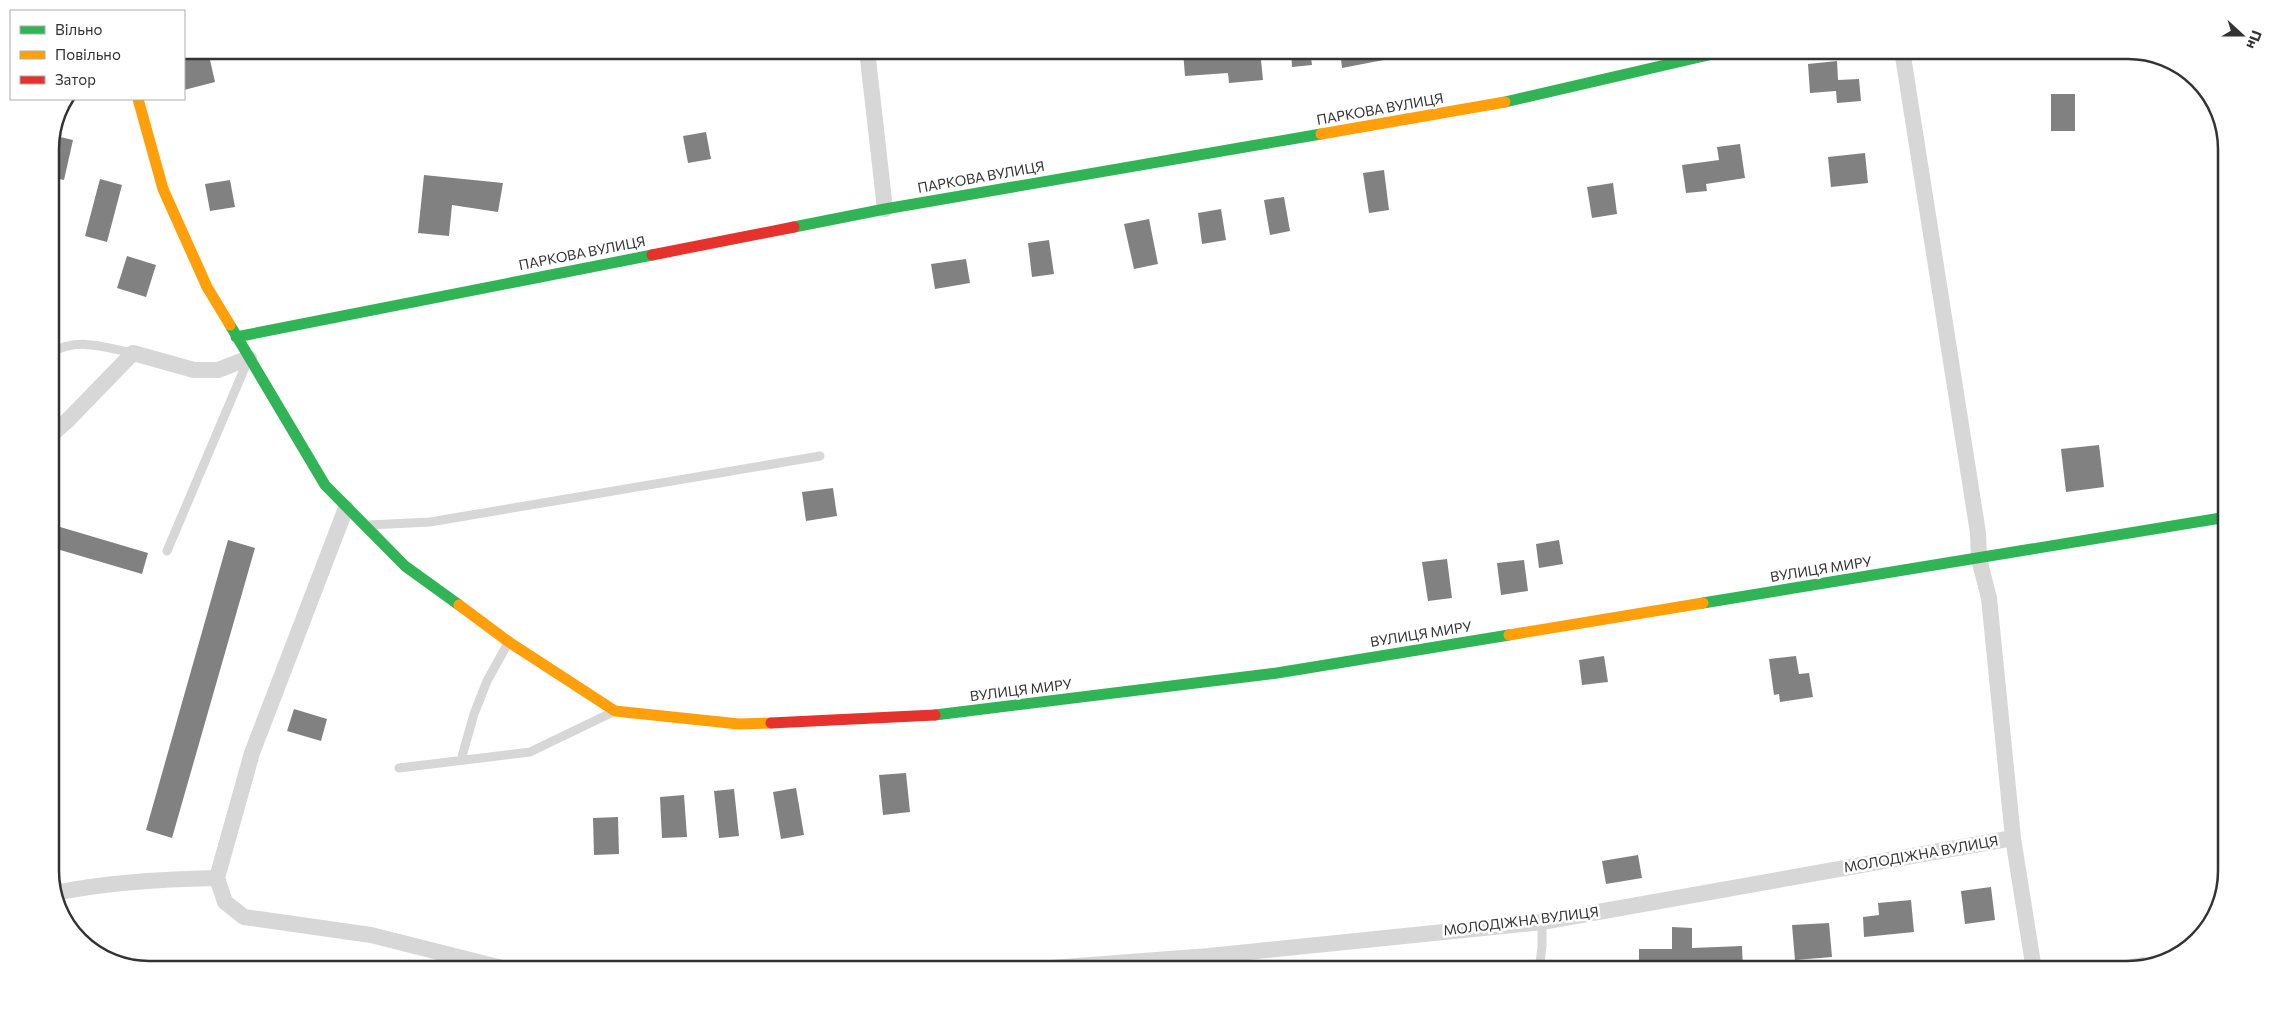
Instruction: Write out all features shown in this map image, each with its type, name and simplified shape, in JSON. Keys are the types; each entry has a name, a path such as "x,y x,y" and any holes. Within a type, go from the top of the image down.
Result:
{"street":[{"path":"868,59 885,209"},
{"name":"ПАРКОВА ВУЛИЦЯ","path":"236,337 885,209 1497,104 1691,59"},
{"path":"1903,59 1978,533 1979,559 1989,598 2013,838 2033,961"},
{"path":"138,100 163,189 206,287 325,485 405,566 509,642 616,711"},
{"path":"59,428 133,353 194,370 218,370 249,358"},
{"path":"346,508 252,753 217,878 225,902 244,917 371,935 474,961"},
{"name":"ВУЛИЦЯ МИРУ","path":"616,711 739,724 929,716 1277,673 2218,519"},
{"name":"МОЛОДІЖНА ВУЛИЦЯ","path":"1143,961 1542,922 2013,838"},
{"path":"61,892 91,886 217,878"}],"lane":[{"path":"59,349 70,344 86,343 133,353"},
{"path":"168,551 249,358"},
{"path":"364,525 430,522 820,456"},
{"path":"461,760 474,714 487,681 509,642"},
{"path":"399,768 530,752 616,711"},
{"path":"1540,961 1542,922"}],"building":[{"path":"185,59 210,59 215,82 185,90"},
{"path":"1184,59 1261,59 1263,80 1229,83 1228,73 1185,76"},
{"path":"1292,59 1311,59 1312,65 1292,67"},
{"path":"1341,59 1389,59 1342,68"},
{"path":"1837,61 1838,80 1859,79 1861,101 1837,103 1836,91 1810,93 1808,64"},
{"path":"2051,94 2075,94 2075,131 2051,131"},
{"path":"706,132 711,159 688,163 683,136"},
{"path":"60,137 73,140 64,180 59,179"},
{"path":"1740,144 1745,178 1706,184 1707,191 1686,193 1682,165 1719,160 1717,147"},
{"path":"1865,153 1868,183 1831,187 1828,157"},
{"path":"1384,170 1389,210 1369,213 1363,173"},
{"path":"424,175 503,183 498,212 452,205 449,236 418,233"},
{"path":"100,179 122,185 107,242 85,236"},
{"path":"230,180 235,207 210,211 205,184"},
{"path":"1613,183 1617,214 1592,218 1587,187"},
{"path":"1284,197 1290,231 1270,235 1264,200"},
{"path":"1221,209 1226,240 1202,244 1198,213"},
{"path":"1149,219 1158,264 1134,269 1124,224"},
{"path":"1049,240 1054,274 1032,277 1028,243"},
{"path":"127,256 156,265 146,297 117,288"},
{"path":"966,259 970,283 935,289 931,264"},
{"path":"2099,445 2104,487 2066,492 2061,449"},
{"path":"833,488 837,516 806,521 802,492"},
{"path":"59,527 148,553 142,574 59,550"},
{"path":"228,540 255,548 172,838 146,830"},
{"path":"1559,540 1563,564 1539,568 1536,544"},
{"path":"1447,559 1452,598 1428,601 1422,562"},
{"path":"1524,560 1528,591 1501,595 1497,563"},
{"path":"1604,656 1608,682 1582,685 1579,660"},
{"path":"1796,656 1799,674 1809,673 1813,697 1780,702 1779,694 1774,695 1769,659"},
{"path":"294,709 327,719 321,741 287,731"},
{"path":"906,773 910,812 883,815 879,775"},
{"path":"796,788 804,835 781,839 773,792"},
{"path":"734,789 739,836 719,838 714,791"},
{"path":"684,795 687,837 662,838 660,797"},
{"path":"618,817 619,854 594,855 593,818"},
{"path":"1638,855 1642,878 1606,884 1602,861"},
{"path":"1991,887 1995,920 1965,924 1961,891"},
{"path":"1911,900 1914,932 1864,937 1863,917 1879,915 1878,903"},
{"path":"1829,923 1832,957 1795,960 1792,925"},
{"path":"1672,927 1692,928 1692,948 1742,946 1743,961 1639,961 1639,949 1672,949"}],"traffic: fast":[{"path":"1505,102 1691,59"},
{"path":"794,227 885,209 1321,134"},
{"path":"236,337 652,255"},
{"path":"230,325 325,485 405,566 459,605"},
{"path":"1703,603 2218,518"},
{"path":"935,715 1277,673 1509,635"}],"traffic: slow":[{"path":"138,100 163,189 207,287 230,325"},
{"path":"1321,134 1505,102"},
{"path":"1509,635 1703,603"},
{"path":"459,605 509,642 615,711 739,724 771,723"}],"traffic: jam":[{"path":"652,255 794,227"},
{"path":"771,723 935,715"}]}
